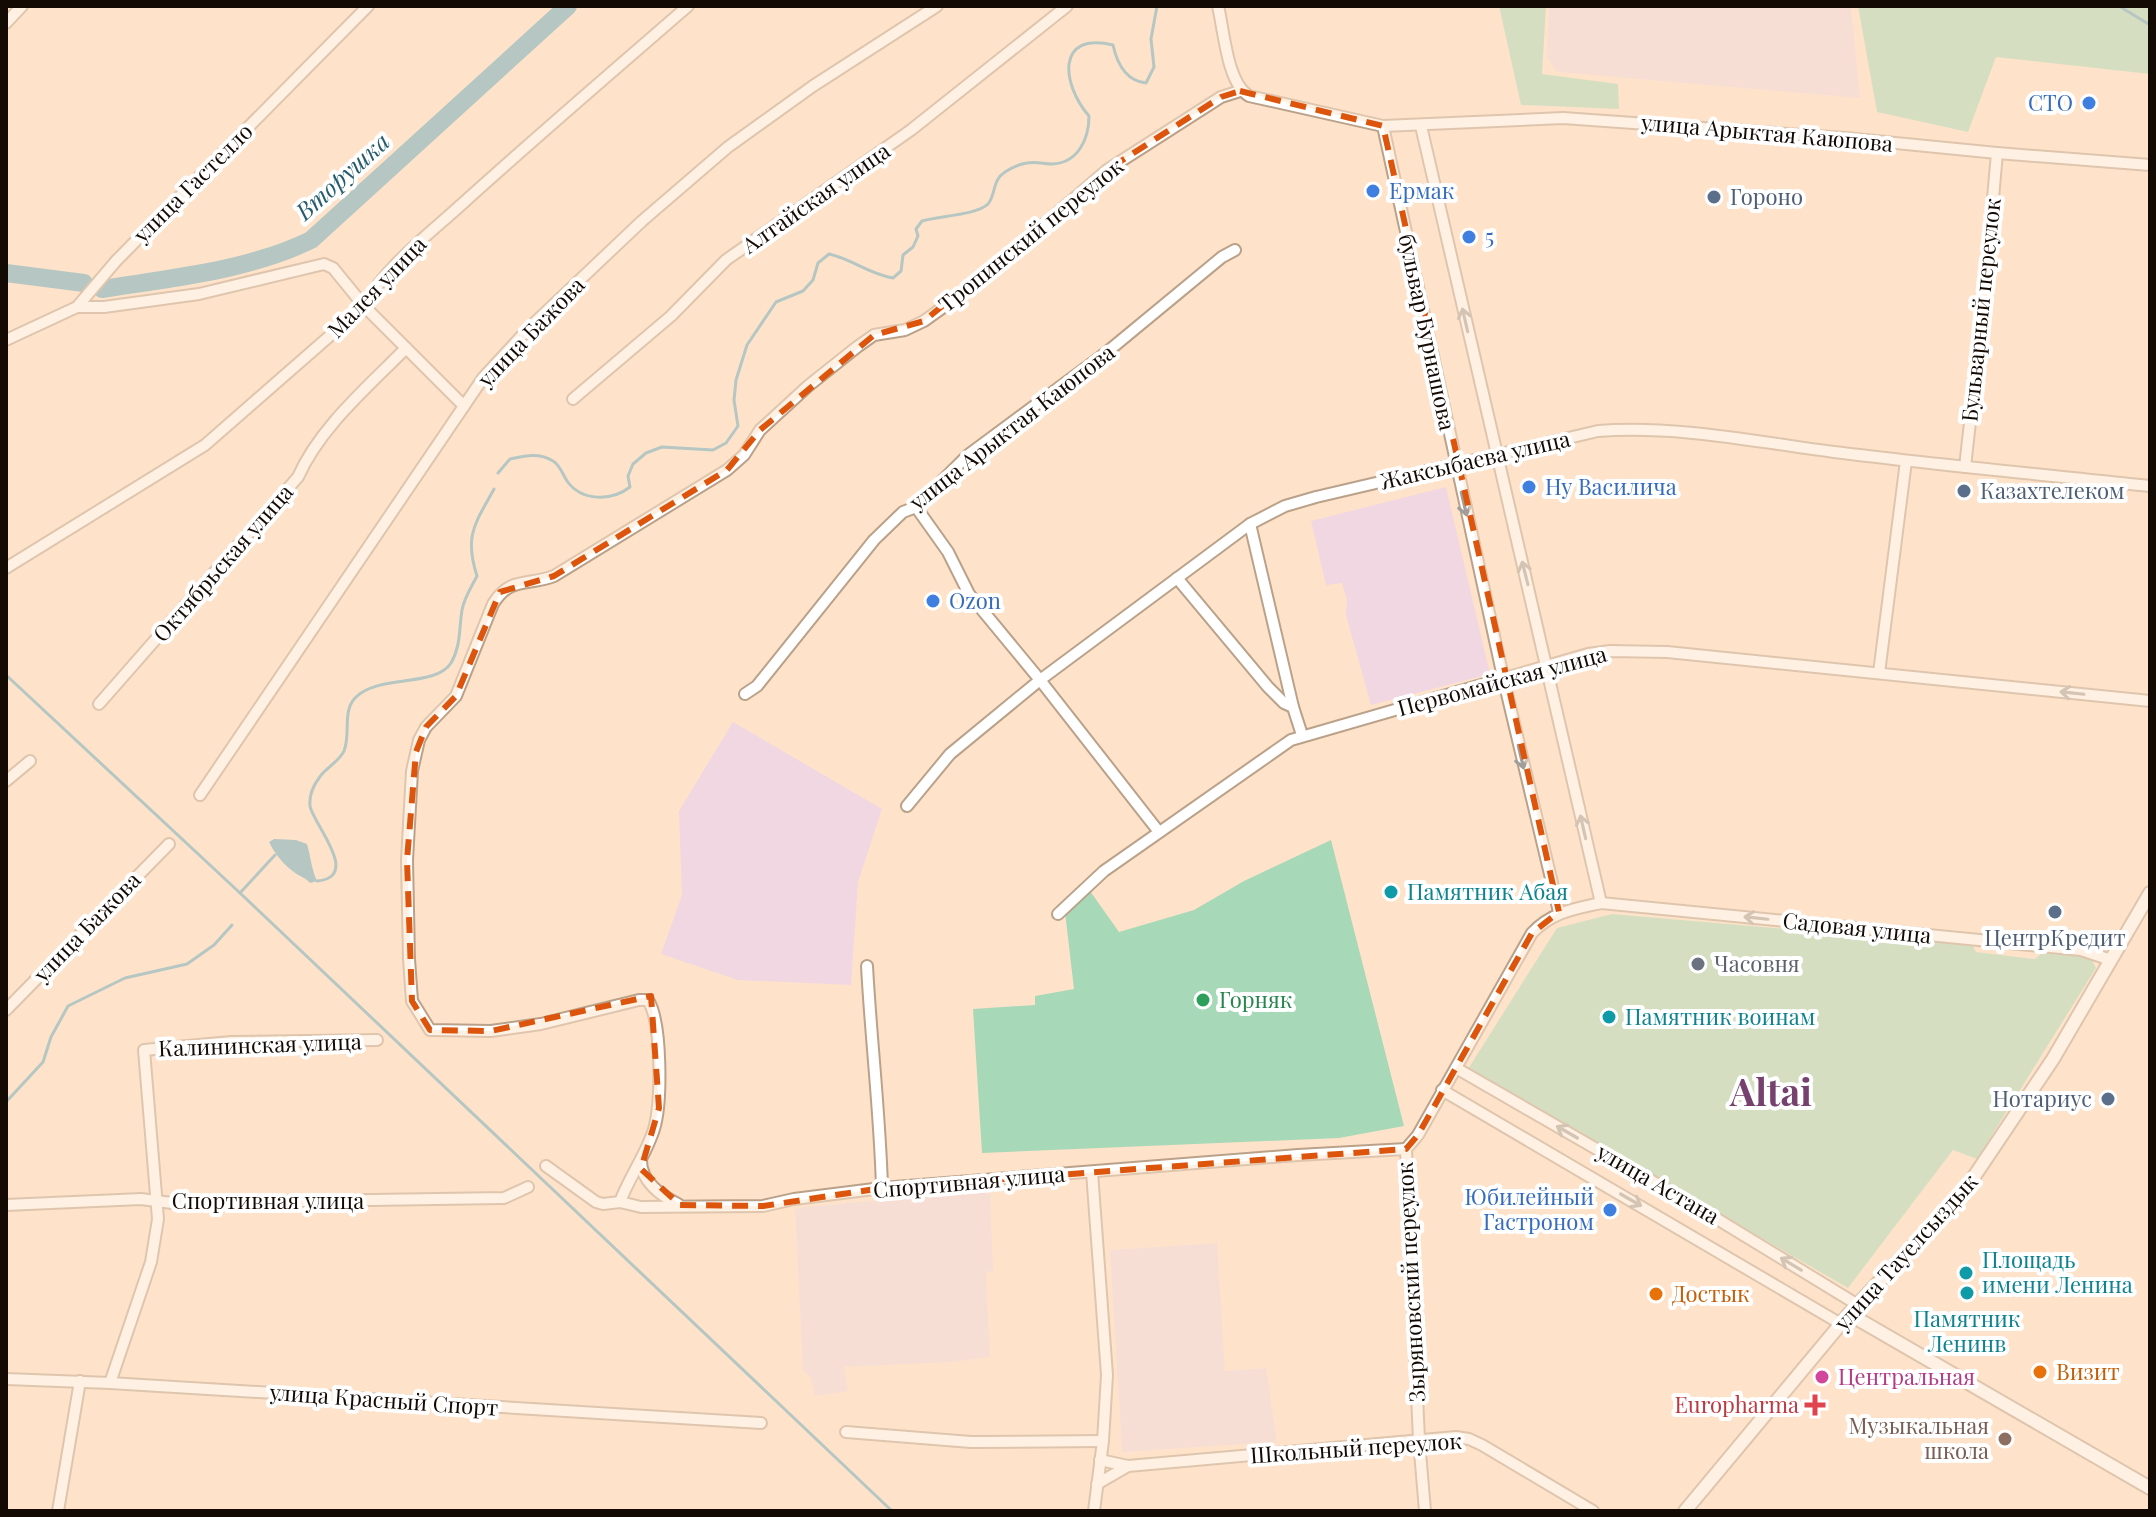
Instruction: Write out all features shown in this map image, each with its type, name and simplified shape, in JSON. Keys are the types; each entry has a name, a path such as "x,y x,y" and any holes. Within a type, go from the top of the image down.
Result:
{"street":[{"path":"6,23 22,6"},
{"name":"улица Гастелло","path":"6,340 77,307 116,261 368,6"},
{"name":"Малея улица","path":"6,568 205,445 364,306 372,291 413,248 688,6"},
{"name":"улица Бажова","path":"200,795 483,378 528,329 642,221 728,147 813,86 937,6"},
{"name":"Алтайская улица","path":"573,399 671,316 726,260 911,130 1067,6"},
{"path":"1218,6 1232,73 1240,91"},
{"name":"улица Арыктая Каюпова","path":"1240,91 1249,96 1383,126 1563,118 1845,138 2150,165"},
{"name":"Тропинский переулок","path":"641,1159 654,1130 659,1108 657,1022 648,1000 504,1029 430,1030 412,1001 407,860 412,771 419,740 426,727 456,696 500,592 515,583 540,582 554,576 727,470 744,455 760,430 808,386 874,335 905,330 924,321 970,288 1107,170 1221,97 1240,91"},
{"name":"бульвар Бурнашова","path":"1383,126 1455,465 1559,912"},
{"name":"бульвар Бурнашова","path":"1421,126 1601,903"},
{"name":"Бульварный переулок","path":"1965,467 1997,153"},
{"name":"улица Арыктая Каюпова","path":"745,694 757,686 874,540 903,512 916,507 968,455 1107,352 1222,257 1235,250"},
{"path":"77,307 104,307 199,294 324,264 333,268 364,306 464,406"},
{"name":"Октябрьская улица","path":"99,704 298,477 307,456 330,428 406,348"},
{"name":"Жаксыбаева улица","path":"907,806 950,754 1040,680 1250,524 1285,506 1598,431 1618,429 1684,433 1906,461 2150,486"},
{"path":"1879,673 1906,461"},
{"path":"916,507 948,552 969,594 1159,832"},
{"path":"1250,524 1302,735"},
{"path":"1177,578 1268,687 1284,703 1293,707"},
{"name":"Первомайская улица","path":"1058,914 1104,871 1291,740 1588,654 1610,651 1667,652 2150,701"},
{"path":"6,781 30,761"},
{"name":"улица Бажова","path":"6,1010 169,844"},
{"name":"улица Тауелсыздык","path":"1685,1511 1850,1314 1965,1190 2046,1071 2150,893"},
{"name":"Садовая улица","path":"1559,912 1601,903 2081,950 2111,960"},
{"path":"1406,1149 1418,1135 1532,933 1542,922 1559,912"},
{"path":"867,966 871,1046 881,1127 882,1188"},
{"name":"Калининская улица","path":"157,1202 144,1050 244,1041 377,1040"},
{"name":"улица Астана","path":"1456,1068 1704,1211 1850,1314"},
{"name":"улица Астана","path":"1442,1090 1850,1314 2150,1488"},
{"name":"Спортивная улица","path":"546,1166 596,1202 620,1202 641,1207 763,1206 882,1188 1406,1149"},
{"name":"Зыряновский переулок","path":"1406,1149 1425,1511"},
{"path":"620,1202 641,1159"},
{"path":"641,1159 645,1179 669,1200 680,1205"},
{"path":"1092,1172 1107,1375 1094,1511"},
{"name":"Спортивная улица","path":"6,1205 141,1199 157,1202 504,1198 528,1187"},
{"path":"110,1383 151,1262 158,1219 157,1202"},
{"name":"улица Красный Спорт","path":"6,1379 761,1423"},
{"path":"58,1511 80,1381"},
{"path":"846,1432 971,1442 1103,1441"},
{"name":"Школьный переулок","path":"1100,1460 1128,1466 1456,1437 1469,1439 1593,1511"},
{"path":"1097,1484 1128,1466"}],"highlighted area":[{"path":"1240,91 1383,126 1559,912 1532,933 1418,1135 1406,1149 882,1188 763,1206 680,1205 641,1169 659,1108 651,996 491,1031 430,1030 412,1001 407,860 416,752 426,727 456,696 500,592 554,576 727,470 760,430 857,347 874,335 924,321 1107,170 1221,97"}],"shaded area":[{"path":"1549,6 1851,6 1860,98 1557,72 1547,57"},
{"path":"1446,487 1490,674 1371,705 1346,615 1347,600 1342,583 1326,585 1311,521"},
{"path":"733,722 882,809 858,882 851,985 738,980 661,954 682,895 679,811"},
{"path":"990,1190 993,1271 986,1272 990,1357 844,1367 848,1391 815,1396 811,1377 803,1371 795,1208"},
{"path":"1217,1243 1225,1371 1266,1368 1277,1442 1122,1452 1110,1250"}],"green space":[{"path":"1499,6 1546,6 1542,74 1618,84 1619,109 1521,105"},
{"path":"1858,6 2150,6 2150,74 1996,57 1968,132 1877,112"},
{"name":"Горняк","path":"1331,840 1404,1126 1339,1138 982,1153 973,1009 1035,1005 1035,996 1074,989 1065,912 1090,891 1119,932 1194,910 1244,881"},
{"path":"1612,914 1973,945 1976,952 2035,959 2042,953 2086,957 2092,960 2096,968 1977,1159 1953,1150 1848,1288 1468,1069 1557,928"}],"water":[{"path":"274,839 307,844 317,881 310,883 286,866 269,842"}],"waterway":[{"name":"Вторушка","path":"102,289 235,266 311,240 568,6"},
{"path":"498,473 510,459 542,456 555,463 573,488 589,496 606,497 630,487 628,476 633,464 646,453 662,447 713,450 726,443 738,426 734,400 736,380 747,345 776,302 803,291 813,280 818,263 829,254 893,278 901,271 903,255 913,247 918,236 916,229 922,221 983,208 988,204 1001,175 1016,166 1030,162 1061,163 1069,159 1084,141 1089,116 1073,90 1069,76 1073,53 1081,46 1094,43 1113,45 1128,75 1146,83 1154,67 1151,39 1157,6"},
{"path":"2119,6 2150,25"},
{"name":"Вторушка","path":"6,273 84,283"},
{"path":"317,881 330,877 335,870 335,860 310,806 311,794 322,774 344,751 351,704 365,691 377,686 432,676 451,663 458,644 463,606 477,576 472,550 474,530 494,489"},
{"path":"6,675 892,1511"},
{"path":"240,893 275,855"},
{"path":"6,1102 43,1062 51,1037 68,1006 125,978 187,964 214,945 232,925"}],"place":[{"name":"СТО","path":"2089,103"},
{"name":"Ермак","path":"1373,191"},
{"name":"Гороно","path":"1714,197"},
{"name":"5","path":"1469,237"},
{"name":"Ну Василича","path":"1529,487"},
{"name":"Казахтелеком","path":"1964,491"},
{"name":"Ozon","path":"933,601"},
{"name":"Памятник Абая","path":"1391,892"},
{"name":"ЦентрКредит","path":"2055,912"},
{"name":"Часовня","path":"1698,964"},
{"name":"Горняк","path":"1203,1000"},
{"name":"Памятник воинам","path":"1609,1017"},
{"name":"Нотариус","path":"2108,1099"},
{"name":"Юбилейный Гастроном","path":"1610,1210"},
{"name":"Площадь имени Ленина","path":"1966,1273"},
{"name":"Памятник Ленинв","path":"1967,1293"},
{"name":"Достык","path":"1656,1294"},
{"name":"Визит","path":"2040,1372"},
{"name":"Центральная","path":"1822,1377"},
{"name":"Europharma","path":"1815,1405"},
{"name":"Музыкальная школа","path":"2005,1439"}],"district":[{"name":"Altai","path":"1771,1093"}]}
